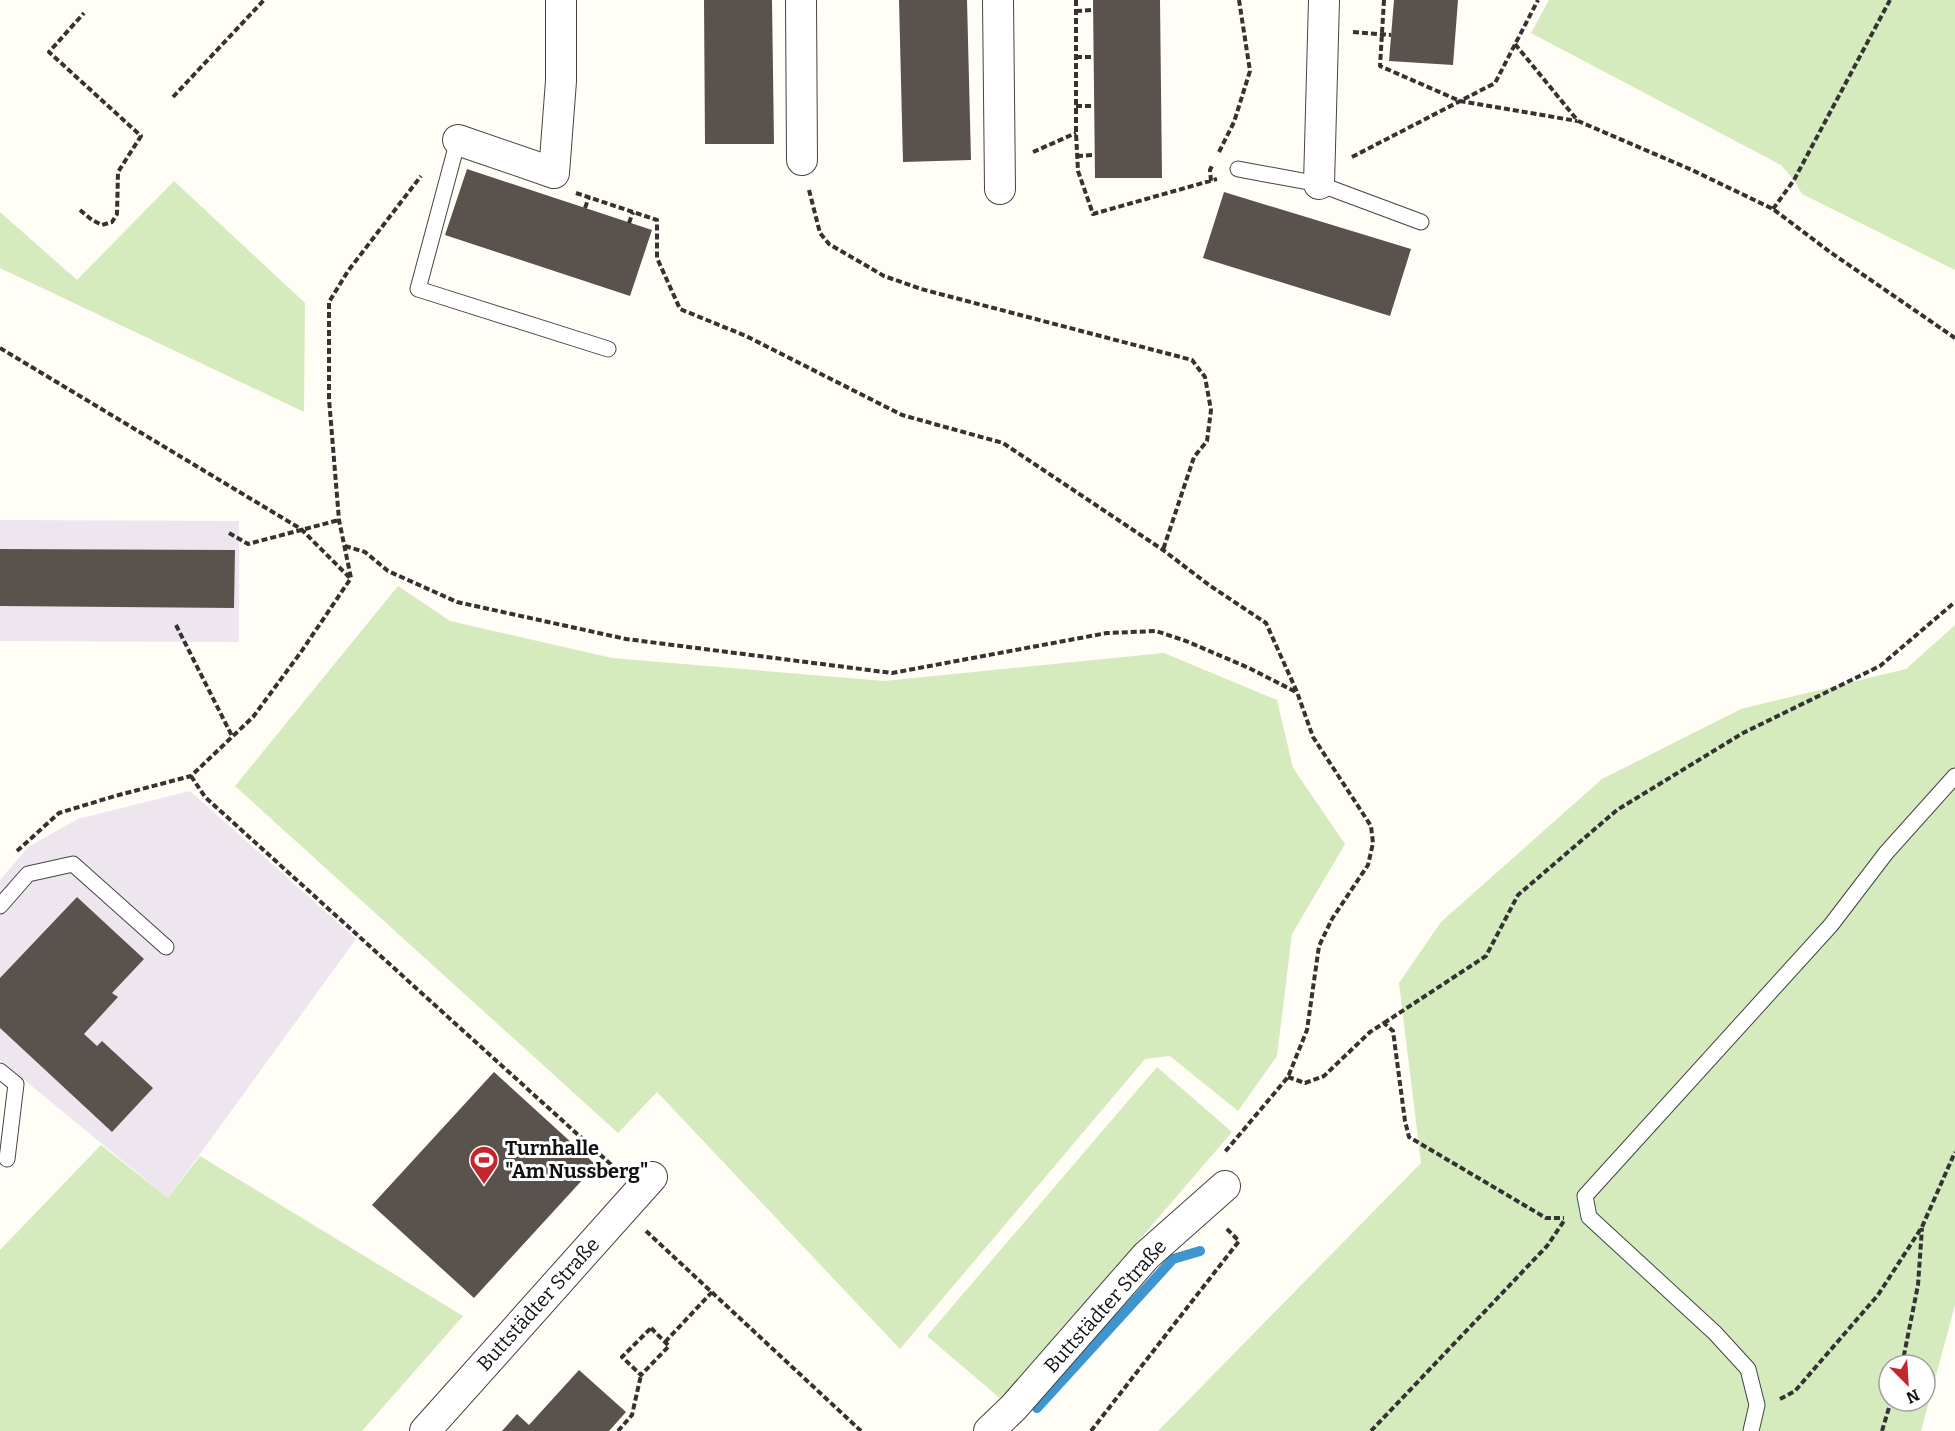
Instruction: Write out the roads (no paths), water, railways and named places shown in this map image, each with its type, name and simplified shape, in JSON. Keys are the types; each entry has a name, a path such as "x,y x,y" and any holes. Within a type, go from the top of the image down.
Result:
{"street":[{"path":"457,146 554,173 561,81 561,0"},
{"path":"801,0 802,160"},
{"path":"998,0 1000,177"},
{"path":"1318,172 1324,0"},
{"name":"Buttstädter Straße","path":"989,1431 1014,1407 1146,1256 1225,1186"},
{"name":"Buttstädter Straße","path":"425,1431 638,1192"}],"lane":[{"path":"457,146 418,289 608,349"},
{"path":"1238,169 1318,172 1421,222"},
{"path":"1751,1431 1757,1405 1748,1369 1715,1334 1589,1217 1585,1196 1831,925 1886,854 1955,776"},
{"path":"0,906 28,874 73,864 166,948"},
{"path":"0,1071 16,1084 7,1159"}],"waterway":[{"path":"1037,1408 1173,1259 1200,1251"}],"place":[{"name":"Turnhalle \"Am Nussberg\"","path":"484,1186"}]}
